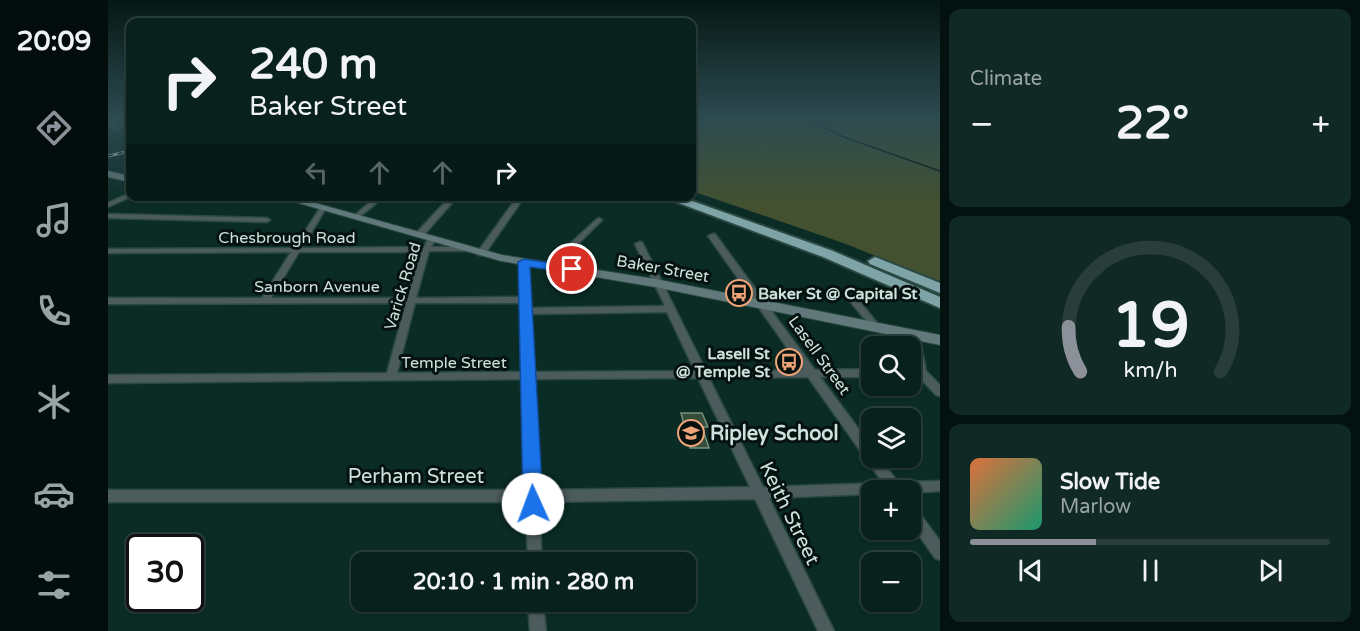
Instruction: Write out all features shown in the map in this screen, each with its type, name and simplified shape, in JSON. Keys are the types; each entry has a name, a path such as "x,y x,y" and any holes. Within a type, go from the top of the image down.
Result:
{"highway":[{"path":"696,197 837,246 940,288"},
{"path":"679,201 828,254 940,303"}],"street":[{"path":"108,174 126,178"},
{"path":"108,205 126,197"},
{"name":"Baker Street","path":"312,201 323,208 481,253 656,283 940,340"},
{"path":"356,217 376,201"},
{"path":"420,234 450,201"},
{"path":"481,253 518,201"},
{"path":"265,300 323,208"},
{"path":"108,216 267,220"},
{"path":"551,266 599,220"},
{"name":"Lasell Street","path":"712,236 861,442"},
{"name":"Varick Road","path":"391,377 426,250 432,239"},
{"name":"Keith Street","path":"639,244 826,631"},
{"name":"Chesbrough Road","path":"108,251 466,249"},
{"path":"524,262 535,552"},
{"path":"852,298 875,326"},
{"name":"Sanborn Avenue","path":"108,301 526,300"},
{"path":"526,311 670,309"},
{"name":"Temple Street","path":"108,380 861,373"},
{"path":"921,376 940,392"},
{"name":"Perham Street","path":"921,488 940,486"},
{"name":"Perham Street","path":"108,496 532,496 861,491"},
{"path":"921,526 940,553"},
{"path":"537,612 538,631"}],"green space":[{"path":"696,148 940,148 940,282 846,244 696,192"}],"building":[{"name":"Ripley School","path":"681,413 702,413 708,427 702,427 709,448 690,448"}],"waterway":[{"path":"876,148 940,171"}],"railway":[{"path":"108,156 126,152"}],"place":[{"name":"Baker St @ Capital St","path":"739,293"},
{"name":"Lasell St @ Temple St","path":"789,362"},
{"name":"Ripley School","path":"691,433"}],"route":[{"path":"533,504 524,262 572,269"}]}
